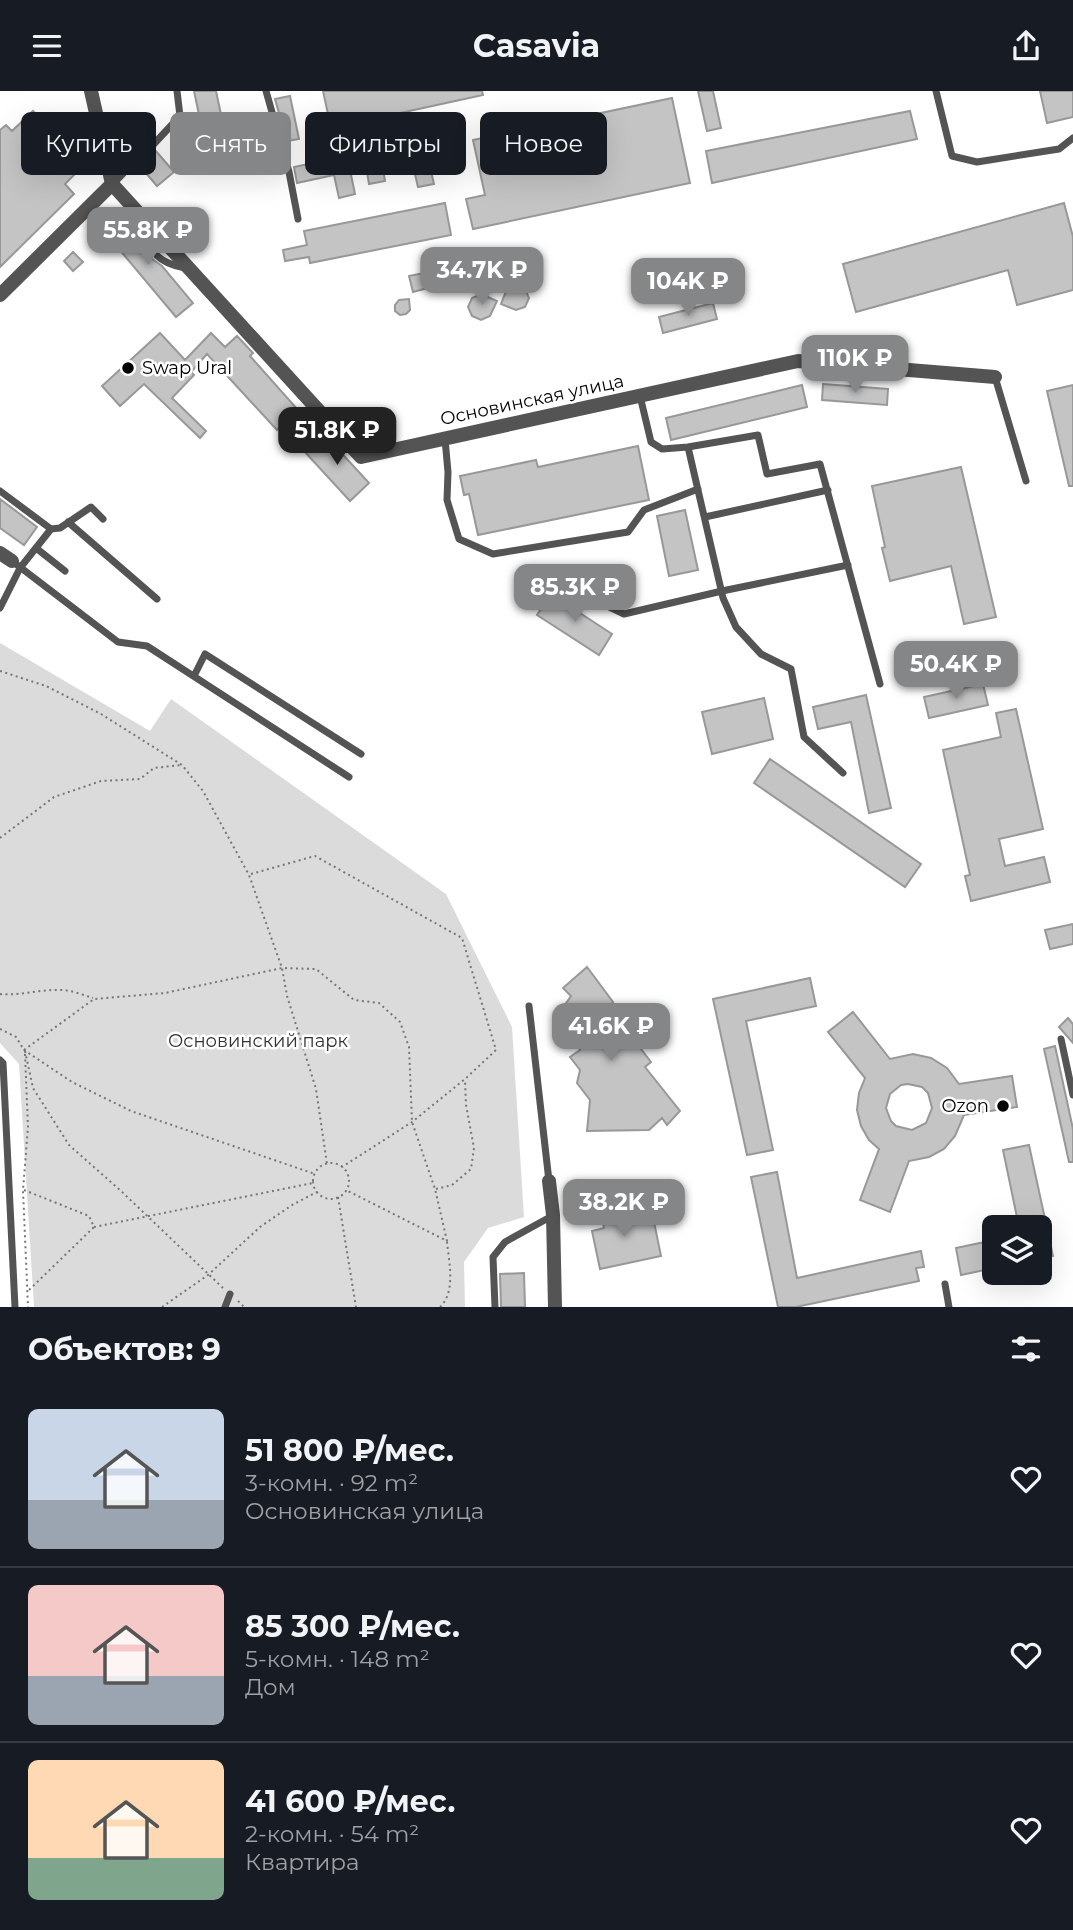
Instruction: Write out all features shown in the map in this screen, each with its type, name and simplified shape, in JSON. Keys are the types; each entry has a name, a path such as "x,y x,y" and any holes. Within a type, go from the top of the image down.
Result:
{"street":[{"path":"0,295 112,184 91,91"},
{"name":"Основинская улица","path":"112,184 360,457 798,361 995,377"},
{"path":"549,1181 553,1215 555,1307"}],"lane":[{"path":"156,142 180,115 177,91"},
{"path":"267,91 289,172 298,219"},
{"path":"936,91 952,156 977,162 1059,149 1073,138"},
{"path":"112,184 121,175"},
{"path":"995,377 1026,481"},
{"path":"640,396 651,442 662,449 758,435 767,474 820,464 880,684"},
{"path":"444,439 448,472 447,501 459,539 493,554 628,532 644,510 698,489"},
{"path":"688,447 722,591 736,627 761,655 791,669 804,737 843,773"},
{"path":"705,517 828,489"},
{"path":"0,491 51,529 60,528 91,507 103,519"},
{"path":"68,522 157,599"},
{"path":"0,608 11,561 36,548 51,529"},
{"path":"36,548 65,571"},
{"path":"11,561 118,642 147,646 349,777"},
{"path":"593,599 624,614 848,565"},
{"path":"194,676 205,655 362,754"},
{"path":"529,1006 549,1181"},
{"path":"1061,1039 1069,1061 1073,1095"},
{"path":"0,1060 10,1180 15,1307"},
{"path":"495,1307 493,1257 505,1242 553,1215"},
{"path":"945,1285 949,1307"},
{"path":"225,1307 230,1294"}],"path":[{"path":"0,671 46,686 101,714 182,765 203,791 249,875 282,968 287,996 316,1089 327,1164"},
{"path":"0,838 54,797 101,781 140,779 154,768 182,765"},
{"path":"249,875 315,856 462,938 496,1049 465,1079 412,1122 342,1167 327,1164 322,1166 315,1174 313,1183 317,1192 327,1198 338,1198 346,1190 349,1180 342,1167"},
{"path":"0,994 64,990 94,999 165,993 282,968 316,969 354,1000 379,1003 400,1022 409,1047 412,1122 435,1189 447,1241 450,1273 447,1300 440,1307"},
{"path":"24,1050 94,999"},
{"path":"0,1029 16,1037 24,1050 33,1088 69,1145 244,1307"},
{"path":"24,1050 72,1082 131,1111 315,1174"},
{"path":"24,1050 28,1127 23,1190 28,1307"},
{"path":"435,1189 452,1185 471,1170 474,1147 466,1105 465,1079"},
{"path":"27,1291 94,1227 313,1183"},
{"path":"23,1190 89,1216 94,1227"},
{"path":"346,1190 447,1241"},
{"path":"162,1307 208,1275 260,1227 317,1192"},
{"path":"338,1198 356,1307"}],"green space":[{"name":"Основинский парк","path":"0,643 150,731 171,699 446,894 512,1027 524,1217 488,1228 464,1262 465,1307 34,1307 19,1064 0,1043"}],"building":[{"path":"194,91 216,91 220,112 198,112"},
{"path":"323,91 482,91 483,95 405,112 328,112"},
{"path":"698,91 713,91 721,128 707,131"},
{"path":"1040,91 1073,91 1073,117 1047,123"},
{"path":"290,96 299,139 291,140 291,112 279,112 275,99"},
{"path":"672,98 690,183 473,229 466,199 485,195 481,175 607,175 606,112"},
{"path":"910,111 917,139 712,183 706,151"},
{"path":"21,122 21,175 74,175 65,184 74,194 0,267 0,130 6,125 12,131"},
{"path":"480,139 480,172 473,140"},
{"path":"156,151 170,167 170,175 157,186 148,175 156,175"},
{"path":"305,165 305,175 334,175 297,183 294,167"},
{"path":"334,175 351,175 355,194 339,198"},
{"path":"368,175 384,175 385,181 369,184"},
{"path":"415,175 432,175 434,184 418,187"},
{"path":"445,203 451,235 310,263 309,257 285,261 283,250 307,245 304,231"},
{"path":"1064,203 1073,237 1073,290 1017,305 1008,270 856,312 843,264"},
{"path":"119,216 151,258 162,266 193,303 176,317 103,230"},
{"path":"73,252 83,262 73,271 64,261"},
{"path":"464,257 468,273 438,280 439,285 413,292 409,276 424,273 422,268"},
{"path":"516,285 525,289 529,298 525,307 516,310 501,304 507,289"},
{"path":"481,294 497,301 490,316 481,320 472,316 468,307 472,298"},
{"path":"409,299 410,310 406,314 400,315 395,311 399,300"},
{"path":"713,303 717,319 663,333 659,317"},
{"path":"160,333 185,360 211,333 225,347 237,336 253,353 250,356 298,410 277,430 207,354 191,372 194,375 172,398 206,431 200,438 144,384 120,406 102,386"},
{"path":"823,384 888,389 887,405 822,400"},
{"path":"802,385 807,407 671,440 666,418"},
{"path":"1073,385 1073,486 1069,486 1047,391"},
{"path":"323,433 369,483 350,501 304,451"},
{"path":"638,446 649,500 478,535 469,494 464,495 460,476 536,460 538,467"},
{"path":"961,467 996,617 964,624 951,566 890,581 872,486"},
{"path":"0,499 37,527 24,545 0,528"},
{"path":"685,510 698,570 669,576 657,516"},
{"path":"551,594 612,634 599,655 537,615"},
{"path":"983,684 988,705 929,718 924,697"},
{"path":"866,695 891,808 869,813 851,722 818,729 813,707"},
{"path":"764,698 773,739 712,754 702,712"},
{"path":"1016,709 1043,829 999,839 1005,866 1044,857 1050,882 971,901 965,876 970,875 943,750 1001,737 996,713"},
{"path":"770,759 921,864 905,887 754,783"},
{"path":"1073,924 1073,944 1050,949 1045,930"},
{"path":"587,967 613,1002 609,1007 651,1062 645,1067 680,1111 667,1125 662,1118 649,1130 587,1131 590,1100 577,1083 580,1070 570,1057 580,1050 557,1016 571,996 563,988"},
{"path":"810,978 816,1006 746,1021 773,1150 747,1155 713,999"},
{"path":"853,1012 890,1059 913,1054 931,1058 947,1068 959,1084 1012,1076 1017,1107 964,1115 955,1136 944,1149 929,1157 909,1161 890,1212 860,1200 879,1149 869,1140 861,1126 857,1110 859,1093 865,1078 828,1032","holes":["901,1085 922,1087 928,1093 932,1108 926,1123 912,1130 896,1126 886,1108 890,1094"]},
{"path":"1068,1018 1073,1024 1073,1043 1059,1027"},
{"path":"1055,1046 1073,1129 1073,1162 1069,1162 1044,1049"},
{"path":"1029,1145 1044,1215 1017,1215 1003,1150"},
{"path":"777,1172 797,1278 921,1251 924,1267 916,1268 919,1281 796,1307 778,1307 751,1177"},
{"path":"620,1203 624,1223 653,1217 661,1256 600,1269 592,1231 604,1228 600,1207"},
{"path":"982,1243 982,1271 961,1275 956,1248"},
{"path":"524,1273 525,1307 501,1307 500,1274"}],"place":[{"name":"Swap Ural","path":"128,368"},
{"name":"Ozon","path":"1003,1106"}]}
